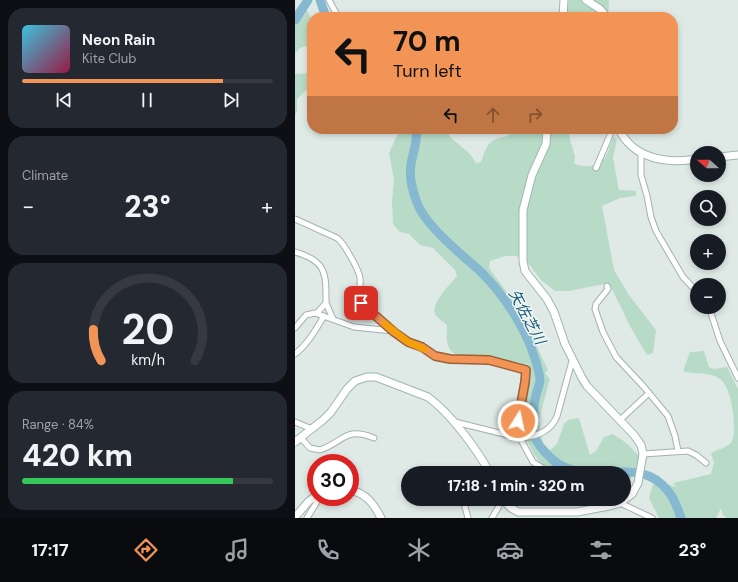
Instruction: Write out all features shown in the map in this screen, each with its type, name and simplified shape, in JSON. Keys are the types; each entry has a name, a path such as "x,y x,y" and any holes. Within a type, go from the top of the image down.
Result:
{"street":[{"path":"329,0 335,12"},
{"path":"563,12 564,0"},
{"path":"586,0 603,12"},
{"path":"547,134 546,144 532,175 523,210 523,261 525,271 547,299 554,312 572,361 587,386 634,435 641,445 643,454 638,483 631,495"},
{"path":"596,168 610,134"},
{"path":"621,134 641,154 668,161 690,159"},
{"path":"641,154 641,175 651,217 656,231 683,277 690,284"},
{"path":"726,156 738,155"},
{"path":"295,219 337,238 342,242 360,277 359,298 361,303 394,332 408,342 422,347 435,356 450,359 489,360 526,370 518,421 520,438 533,462 539,466"},
{"path":"295,252 313,259 319,263 323,270 326,279 326,303 333,320"},
{"path":"607,286 608,289 596,304 595,309 603,332 616,357 668,416 675,436 678,451"},
{"path":"317,314 326,303"},
{"path":"295,328 306,315 315,313 354,327 394,332"},
{"path":"711,314 720,341 738,378"},
{"path":"295,354 312,336 324,316"},
{"path":"454,422 520,438 527,438 548,430 554,423 572,361"},
{"path":"374,438 363,434 351,434 320,450 310,448 298,440 331,412 347,389 355,381 367,377 376,377 428,397 438,405 454,422 486,466"},
{"path":"620,420 649,393"},
{"path":"295,422 312,429"},
{"path":"643,454 687,451 696,455 706,463"},
{"path":"359,494 367,498 374,504 381,518"},
{"path":"295,517 307,503"},
{"path":"307,518 314,506"},
{"path":"466,506 468,518"},
{"path":"492,518 499,506"},
{"path":"509,506 518,512 577,512 609,506"},
{"path":"626,506 652,518"}],"green space":[{"path":"569,0 609,0 608,12 568,12"},
{"path":"302,1 308,12 307,46 302,47 295,53 295,11"},
{"path":"307,73 307,90 297,99 297,111 295,115 295,74"},
{"path":"398,134 449,134 450,137 470,154 476,163 481,162 491,142 509,134 570,134 575,157 574,163 582,166 595,165 603,160 613,137 617,139 613,158 619,190 636,191 636,196 620,198 602,206 614,270 629,295 656,330 653,353 647,355 631,328 609,283 569,291 555,291 541,280 529,264 517,256 505,256 490,261 489,268 520,310 548,370 545,373 550,379 539,419 543,444 550,450 557,444 564,424 568,420 579,418 590,455 596,451 604,437 612,434 624,441 634,450 640,458 631,478 631,466 545,466 535,456 529,443 526,429 525,414 528,368 495,358 473,355 457,355 452,352 448,346 447,325 435,314 435,310 438,300 457,276 455,270 433,248 420,245 409,234 400,232 393,224 392,201 394,179 389,153"},
{"path":"704,351 709,367 714,369 727,367 738,389 738,518 727,518 723,515 721,508 716,518 659,518 649,498 654,481 677,487 673,483 711,474 714,463 711,453 731,443 733,437 733,410 728,391 724,384 720,379 711,375 683,371 690,352"}],"waterway":[{"path":"295,20 308,0"},
{"name":"矢佐芝川","path":"320,0 324,12"},
{"name":"矢佐芝川","path":"416,134 416,143 410,173 413,191 420,210 435,230 482,273 496,288 514,313 530,344 540,377 532,424 535,438 539,445 553,460 566,468 580,472 627,472 642,474 656,480 670,494 676,504 681,518"}],"slow traffic":[{"path":"385,324 408,342 424,349"}],"route":[{"path":"361,303 394,332 408,342 422,347 435,356 461,360 489,360 526,370 518,421"}]}
